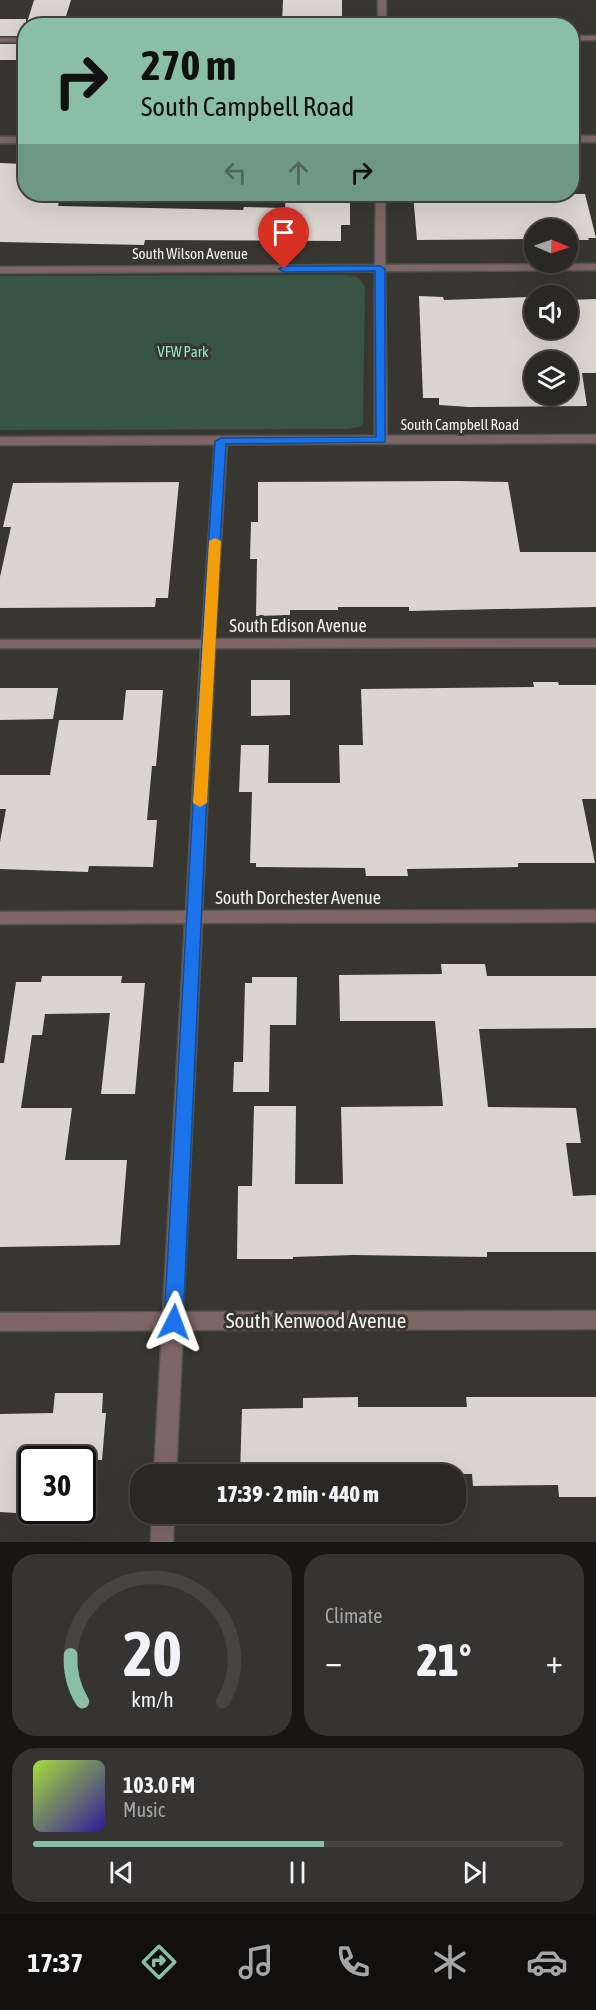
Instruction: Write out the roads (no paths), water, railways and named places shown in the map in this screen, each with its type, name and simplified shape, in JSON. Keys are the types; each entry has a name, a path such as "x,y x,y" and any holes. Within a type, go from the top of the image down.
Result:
{"street":[{"path":"382,0 382,18"},
{"path":"579,38 596,38"},
{"path":"0,40 18,40"},
{"path":"579,139 596,139"},
{"path":"0,140 18,140"},
{"path":"380,201 381,440"},
{"name":"South Wilson Avenue","path":"0,270 596,267"},
{"name":"South Campbell Road","path":"0,441 596,440"},
{"path":"166,1464 208,644 221,441"},
{"name":"South Edison Avenue","path":"0,644 596,643"},
{"name":"South Dorchester Avenue","path":"0,918 596,916"},
{"name":"South Kenwood Avenue","path":"0,1322 596,1320"},
{"path":"162,1542 163,1524"}],"park label":[{"name":"VFW Park","path":"183,352"}]}
